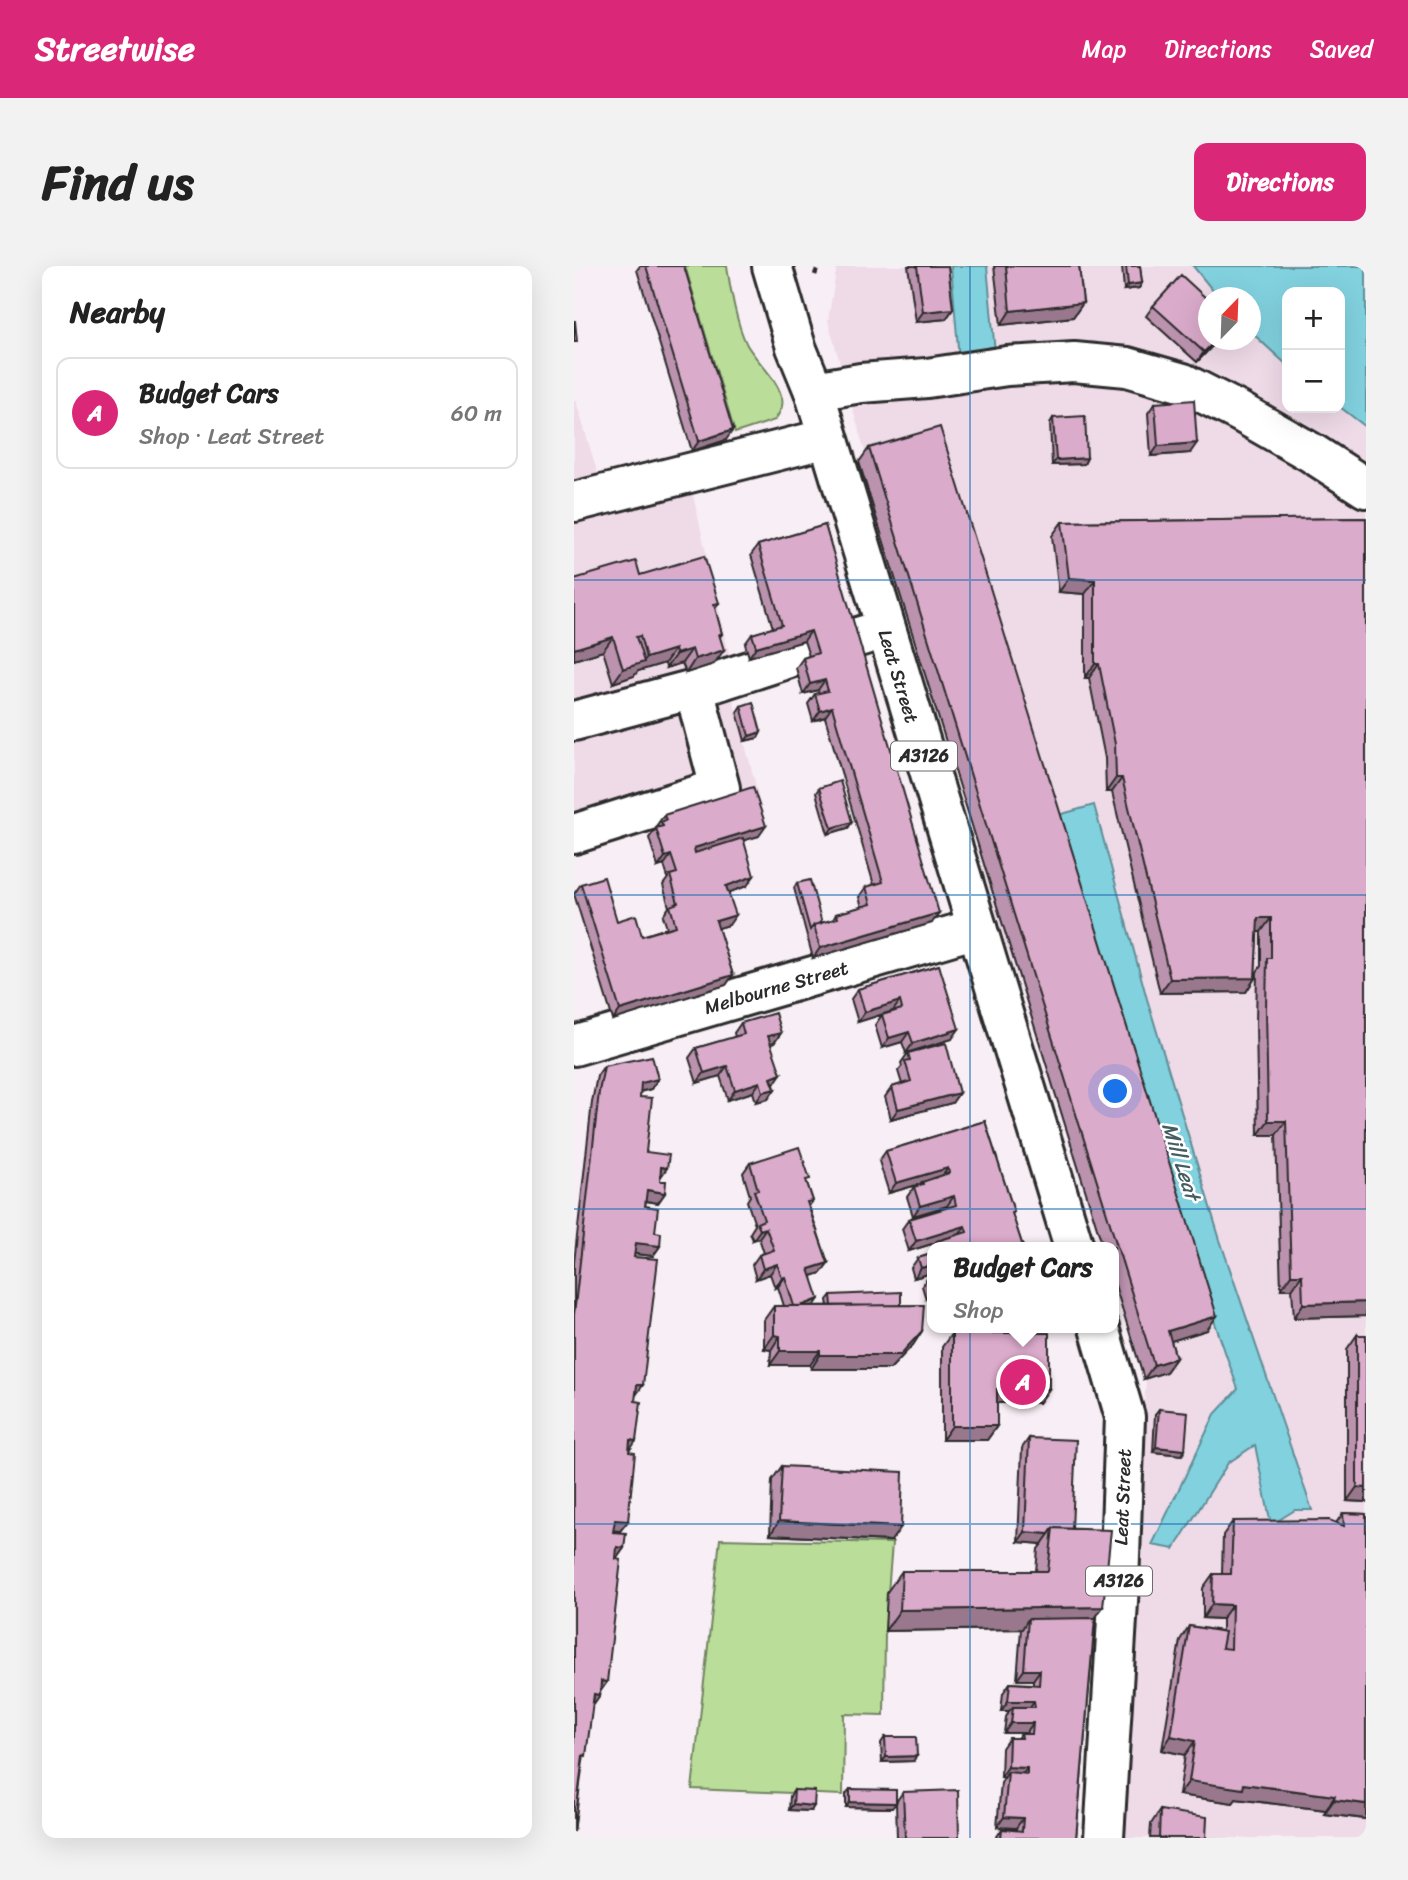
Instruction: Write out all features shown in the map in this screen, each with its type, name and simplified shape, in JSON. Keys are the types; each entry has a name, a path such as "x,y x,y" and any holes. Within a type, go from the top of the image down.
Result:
{"main road":[{"name":"Leat Street","path":"772,266 796,347 814,391 1072,1242"},
{"path":"814,391 1007,366 1074,362 1127,367 1183,383 1217,400 1312,453 1366,488"},
{"path":"574,502 828,438"},
{"path":"848,639 885,629"},
{"path":"574,721 694,689 808,652"},
{"path":"574,834 720,788 694,689"},
{"name":"Melbourne Street","path":"574,1046 977,928"},
{"name":"Leat Street","path":"1100,1333 1125,1417 1119,1585 1104,1838"}],"shaded area":[{"path":"837,266 1193,266 1210,287 1198,287 1198,350 1261,350 1261,341 1282,360 1282,413 1345,413 1345,411 1366,427 1366,1838 1115,1838 1147,1363 1119,1265 1119,1242 1106,1242 998,921 828,321"},
{"path":"574,401 600,482 692,491 731,662 730,688 758,794 574,851"}],"green space":[{"path":"685,266 727,266 734,307 743,337 775,382 781,395 782,405 775,420 735,433"},
{"path":"720,1539 892,1543 885,1631 884,1715 844,1714 843,1795 692,1789"}],"water":[{"path":"951,266 987,266 995,353 959,359"},
{"path":"1193,266 1366,266 1366,427 1345,411 1345,287 1282,287 1282,360 1261,341 1261,287 1210,287"},
{"name":"Mill Leat","path":"1094,805 1147,999 1220,1240 1312,1510 1295,1510 1271,1525 1255,1445 1228,1463 1174,1549 1152,1545 1215,1414 1238,1389 1123,1060 1055,816"}],"building":[{"path":"646,266 684,266 733,430 699,441"},
{"path":"917,266 948,266 953,309 923,312"},
{"path":"1006,266 1079,266 1083,303 1010,311"},
{"path":"1126,266 1140,266 1142,283 1128,285"},
{"path":"1181,275 1198,291 1198,347 1153,306"},
{"path":"575,321 577,342 574,342"},
{"path":"1194,400 1197,443 1158,446 1155,403"},
{"path":"1085,416 1087,458 1056,460 1053,418"},
{"path":"940,427 1217,1316 1168,1331 1176,1358 1154,1365 1119,1252 1119,1242 1116,1242 869,448"},
{"path":"1366,518 1366,1302 1303,1304 1302,1275 1291,1275 1286,1121 1268,1121 1266,1009 1267,958 1271,958 1271,918 1258,918 1255,978 1170,979 1122,778 1116,778 1115,744 1099,664 1095,664 1095,580 1069,578 1062,522"},
{"path":"825,525 939,913 820,948 814,925 838,918 836,914 871,904 866,887 883,882 832,707 820,711 815,694 828,691 825,680 810,684 803,658 818,653 811,631 756,647 752,634 782,625 758,545"},
{"path":"704,556 719,603 714,604 724,650 695,659 692,649 676,654 675,649 646,658 640,636 636,637 644,662 623,669 613,637 574,649 574,579 636,561 640,575"},
{"path":"753,702 761,732 749,736 741,706"},
{"path":"840,781 852,822 832,828 819,788"},
{"path":"753,787 766,826 694,848 695,853 743,838 754,876 726,886 736,915 716,921 733,975 620,1010 581,884 604,877 617,921 636,915 642,936 676,926 670,906 678,903 670,875 677,873 671,855 665,857 656,828 663,826 661,822 666,820 664,815"},
{"path":"810,880 822,923 814,925 810,930 797,883"},
{"path":"939,965 959,1029 913,1043 909,1032 889,1038 882,1015 902,1009 900,1001 865,1012 858,989"},
{"path":"775,1013 781,1033 768,1036 781,1074 771,1078 775,1089 763,1092 760,1082 735,1090 727,1066 704,1073 696,1048 744,1034 741,1023"},
{"path":"946,1043 959,1093 898,1109 892,1087 911,1081 905,1061 910,1060 908,1053"},
{"path":"652,1056 658,1079 641,1083 640,1097 652,1098 646,1152 669,1155 667,1168 661,1167 660,1181 666,1181 665,1193 647,1190 645,1206 658,1208 655,1232 661,1233 660,1246 636,1243 634,1257 658,1259 643,1385 637,1385 635,1401 641,1402 636,1441 630,1440 629,1452 635,1453 628,1521 615,1520 613,1532 626,1533 624,1548 617,1547 616,1559 621,1560 607,1682 601,1681 600,1695 594,1694 586,1756 583,1755 574,1832 574,1315 604,1066"},
{"path":"985,1121 1021,1242 937,1242 967,1232 965,1226 916,1241 909,1219 956,1205 954,1196 920,1206 914,1187 949,1173 948,1168 896,1183 886,1151"},
{"path":"799,1147 810,1179 806,1180 813,1201 807,1202 828,1263 809,1269 819,1299 794,1306 785,1277 782,1278 777,1264 763,1269 759,1255 774,1250 766,1228 760,1230 757,1223 764,1220 754,1191 758,1190 750,1163"},
{"path":"927,1255 927,1266 921,1268 918,1258"},
{"path":"901,1292 901,1305 832,1306 831,1295"},
{"path":"924,1305 922,1331 900,1355 820,1355 820,1351 780,1351 780,1336 774,1335 774,1306"},
{"path":"952,1333 1049,1333 1049,1389 997,1389 997,1426 952,1426"},
{"path":"1357,1335 1366,1335 1366,1488 1357,1487"},
{"path":"1159,1409 1188,1412 1185,1450 1156,1447"},
{"path":"1029,1438 1076,1440 1072,1529 1053,1528 1049,1534 1025,1532"},
{"path":"782,1466 903,1472 901,1527 779,1521"},
{"path":"1343,1513 1366,1514 1366,1804 1334,1800 1335,1796 1244,1784 1243,1789 1189,1781 1195,1741 1171,1736 1189,1626 1225,1632 1222,1648 1231,1649 1232,1605 1212,1604 1213,1574 1231,1574 1233,1521 1329,1520 1344,1526"},
{"path":"1053,1528 1111,1530 1103,1607 900,1610 902,1571 1048,1571"},
{"path":"1095,1618 1076,1838 1001,1838 1002,1829 1022,1831 1023,1818 1004,1817 1008,1772 1027,1774 1027,1768 1008,1767 1009,1738 1022,1738 1021,1734 1032,1734 1033,1723 1011,1723 1013,1707 1035,1707 1034,1701 1008,1701 1010,1683 1039,1685 1040,1670 1024,1670 1028,1619"},
{"path":"885,1737 916,1737 917,1756 886,1757"},
{"path":"850,1789 896,1790 896,1803 850,1802"},
{"path":"794,1790 815,1791 814,1806 793,1804"},
{"path":"958,1790 959,1838 905,1838 903,1792"},
{"path":"1160,1810 1207,1817 1206,1838 1159,1838"}],"place":[{"name":"Budget Cars","path":"1023,1382"}]}
